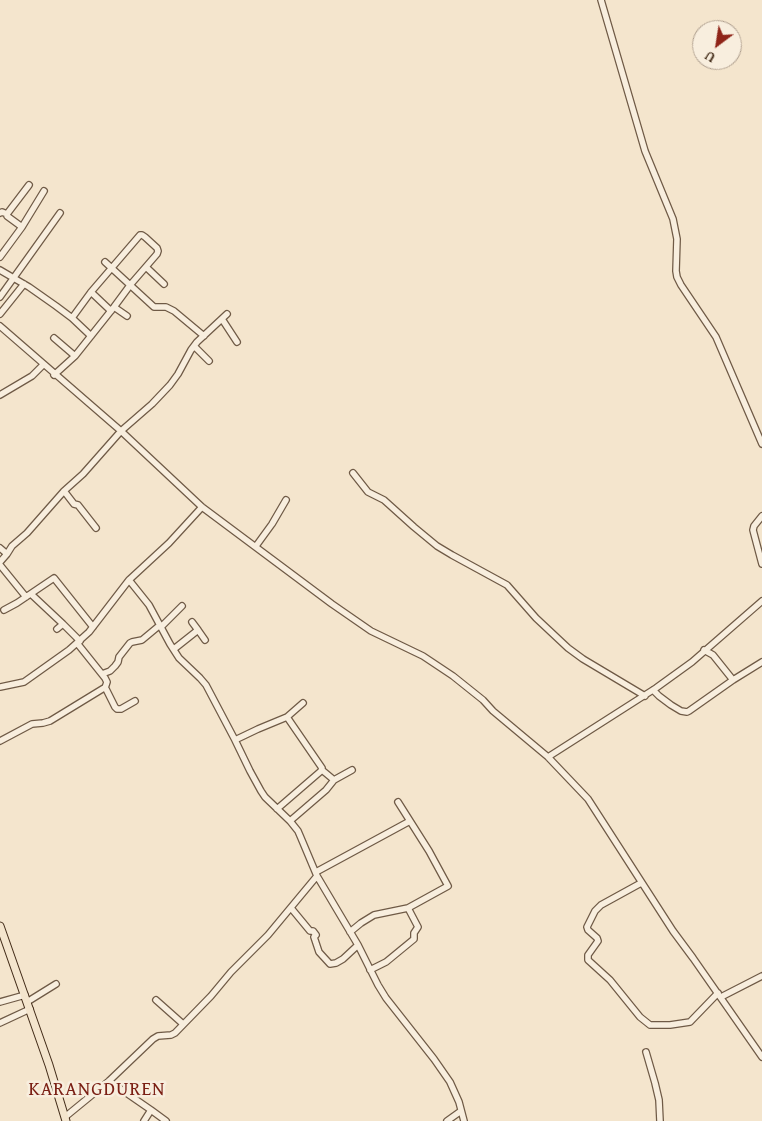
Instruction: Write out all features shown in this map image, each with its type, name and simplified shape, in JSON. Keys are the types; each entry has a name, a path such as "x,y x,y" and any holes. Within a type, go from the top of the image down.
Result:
{"main road":[{"path":"0,926 50,1065 65,1120"}],"street":[{"path":"601,0 645,152 673,219 677,239 677,277 716,337 762,444"},
{"path":"22,227 3,212 29,185"},
{"path":"0,257 22,227 44,191"},
{"path":"0,297 60,213"},
{"path":"54,375 74,356 131,284 158,254 157,248 140,235 91,292 72,318"},
{"path":"105,262 154,307 174,311 204,336"},
{"path":"146,267 164,284"},
{"path":"1,273 24,284 72,318 91,336"},
{"path":"0,314 24,284"},
{"path":"91,292 113,309 127,316"},
{"path":"0,741 32,724 47,723 105,688 107,682 63,624 28,596 0,563 12,546 27,533 64,491 83,474 121,431 152,404 170,385 194,346 227,314"},
{"path":"222,319 237,342"},
{"path":"0,326 54,375 121,431 202,507 324,599 371,631 425,657 453,676 548,757 588,799 673,932 720,995 762,1057"},
{"path":"54,338 74,356"},
{"path":"194,346 209,361"},
{"path":"0,394 32,376 43,365"},
{"path":"353,473 368,491 383,499 437,546 507,585 536,618 568,648 645,696"},
{"path":"64,491 96,528"},
{"path":"256,546 286,500"},
{"path":"0,687 21,683 28,679 78,642 93,627 129,580 169,543 202,507"},
{"path":"762,516 754,526 753,531 762,564"},
{"path":"0,548 7,554"},
{"path":"4,610 28,596 52,578 55,579 93,627"},
{"path":"129,580 149,605 179,658 204,683 236,740 261,791 290,821 301,838 317,874 358,945 378,986 449,1080 464,1121"},
{"path":"548,757 645,696 692,662 762,601"},
{"path":"102,674 110,671 115,666 119,656 130,643 142,640 167,623 182,606"},
{"path":"192,622 205,640"},
{"path":"58,629 63,624"},
{"path":"174,649 198,630"},
{"path":"704,650 713,655 733,680"},
{"path":"653,690 671,705 687,712 762,662"},
{"path":"105,688 117,709 121,709 135,701"},
{"path":"236,740 287,717 303,703"},
{"path":"287,717 322,770 334,780"},
{"path":"277,809 322,770"},
{"path":"290,821 326,790 334,780 352,770"},
{"path":"345,774 350,779"},
{"path":"350,932 374,915 408,908 448,886 429,851 398,802"},
{"path":"65,1120 153,1039 158,1036 173,1034 268,935 317,874 410,821"},
{"path":"641,883 601,905 595,911 587,927 598,941 588,954 588,960 610,980 640,1017 650,1025 690,1022 720,995 762,976"},
{"path":"291,908 310,931 316,935 314,938 318,952 330,964 343,959 358,945"},
{"path":"370,970 386,962 414,939 414,933 418,927 408,908"},
{"path":"0,1022 56,984"},
{"path":"156,1000 183,1024"},
{"path":"0,1002 27,1002"},
{"path":"646,1052 659,1100 660,1121"},
{"path":"109,1081 166,1121"},
{"path":"144,1121 151,1110"},
{"path":"447,1121 461,1111"}],"district":[{"name":"KARANGDUREN","path":"97,1090"}]}
